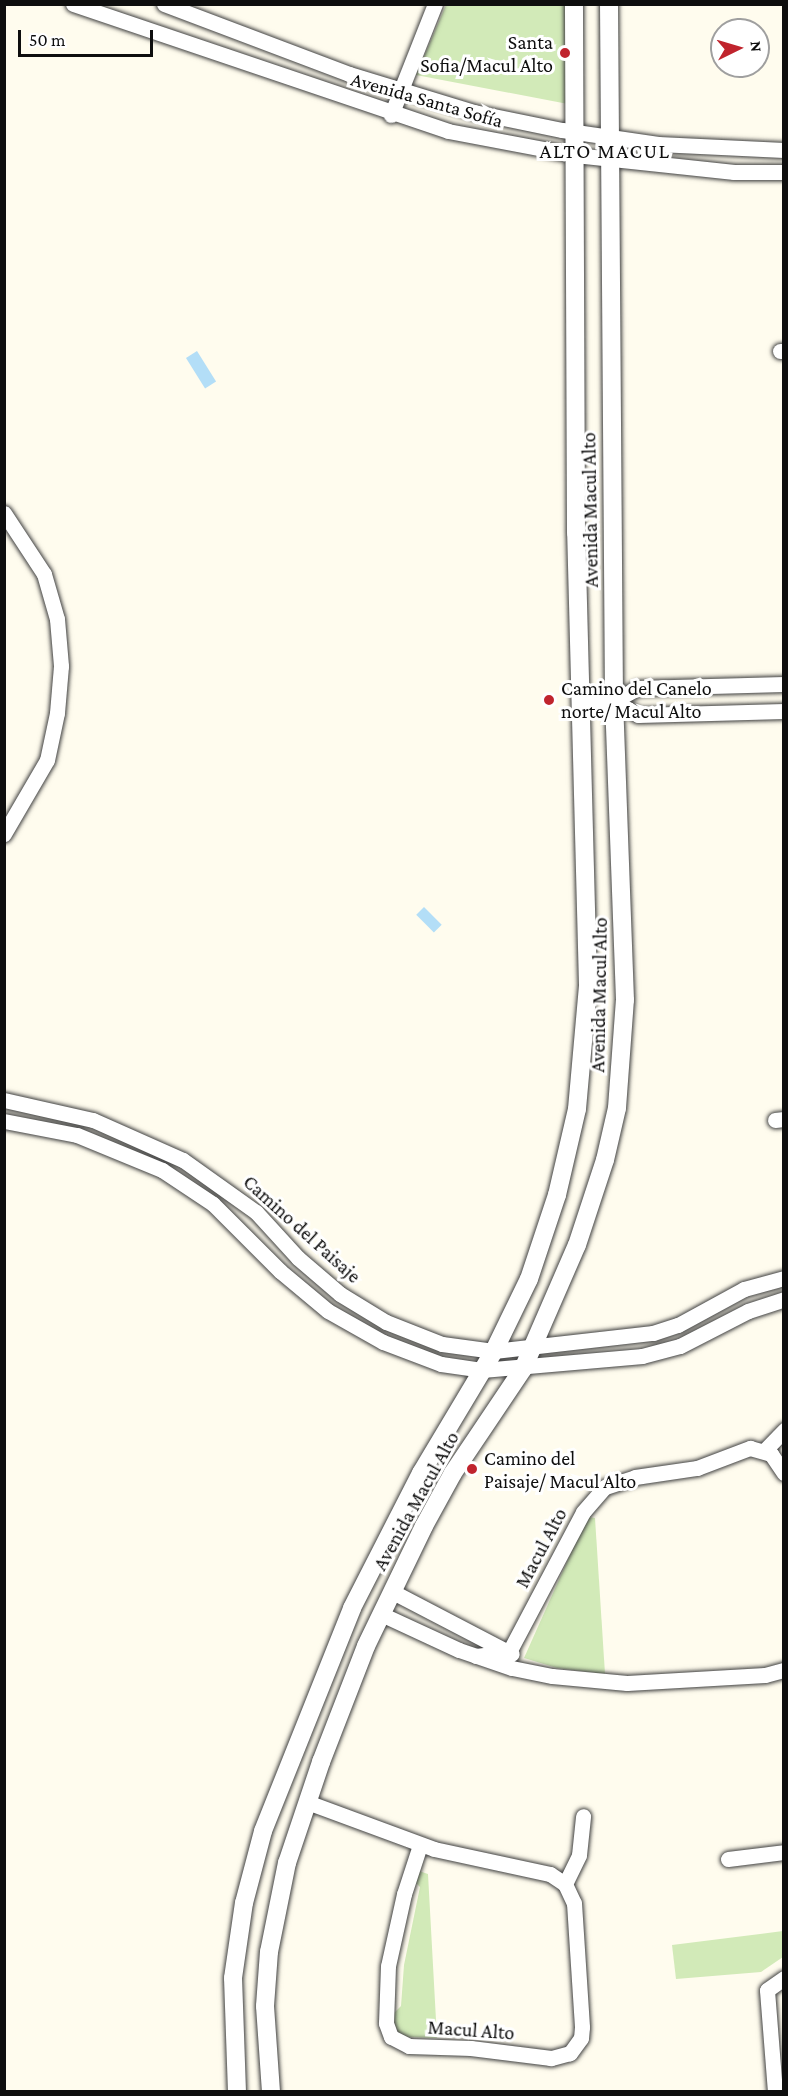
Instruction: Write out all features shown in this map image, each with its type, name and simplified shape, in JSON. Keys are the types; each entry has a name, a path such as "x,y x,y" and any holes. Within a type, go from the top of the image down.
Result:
{"street":[{"name":"Avenida Santa Sofía","path":"73,4 266,68 391,115 497,142 575,155 734,172 783,172"},
{"name":"Avenida Santa Sofía","path":"164,4 399,91 575,132 694,148 783,150"},
{"path":"391,115 435,4"},
{"name":"Avenida Macul Alto","path":"237,2091 233,1978 244,1903 263,1831 352,1608 434,1448 494,1351 529,1279 548,1227 568,1152 582,1068 588,944 579,702 574,4"},
{"name":"Avenida Macul Alto","path":"271,2091 265,2006 269,1953 280,1891 307,1802 352,1678 392,1591 453,1473 523,1368 533,1347 581,1236 617,1108 625,1000 614,701 609,4"},
{"path":"4,513 44,574 57,619 61,666 57,713 47,760 4,834"},
{"path":"579,702 614,701 638,688 783,684"},
{"path":"614,701 638,715 783,711"},
{"name":"Camino del Paisaje","path":"4,1100 62,1110 154,1144 235,1196 318,1277 363,1309 434,1342 494,1351 665,1330 744,1289 783,1278"},
{"name":"Camino del Paisaje","path":"4,1121 77,1135 162,1170 213,1204 303,1292 355,1328 411,1354 441,1364 482,1370 523,1368 661,1352 698,1338 756,1307 783,1299"},
{"path":"783,1430 765,1450 775,1458 783,1473"},
{"name":"Macul Alto","path":"509,1652 583,1512 605,1487 635,1477 704,1466 750,1448 765,1450"},
{"path":"392,1591 509,1652 538,1674"},
{"path":"381,1614 476,1656 538,1674 627,1683 765,1675 783,1670"},
{"path":"476,1656 509,1652"},
{"path":"307,1802 420,1845 550,1874 566,1884 579,1855 583,1816"},
{"name":"Macul Alto","path":"420,1845 396,1924 386,1990 388,2031 396,2041 409,2046 471,2048 551,2058 575,2048 582,2033 574,1903 566,1884"},
{"path":"728,1859 783,1852"},
{"path":"775,2091 767,1990 783,1978"}],"green space":[{"path":"446,5 565,5 568,104 416,75"},
{"path":"587,1517 595,1518 605,1674 557,1668 524,1658"},
{"path":"419,1871 428,1874 437,2038 407,2037 398,2033 393,2014 401,2006 404,1965 420,1887 416,1883"},
{"path":"783,1931 783,1957 761,1972 676,1979 672,1945"}],"water":[{"path":"197,351 216,382 205,388 186,358"},
{"path":"424,907 442,925 434,932 416,915"}],"place":[{"name":"Santa Sofia/Macul Alto","path":"565,53"},
{"name":"Camino del Canelo norte/ Macul Alto","path":"549,700"},
{"name":"Camino del Paisaje/ Macul Alto","path":"472,1469"}],"district":[{"name":"ALTO MACUL","path":"605,151"}]}
